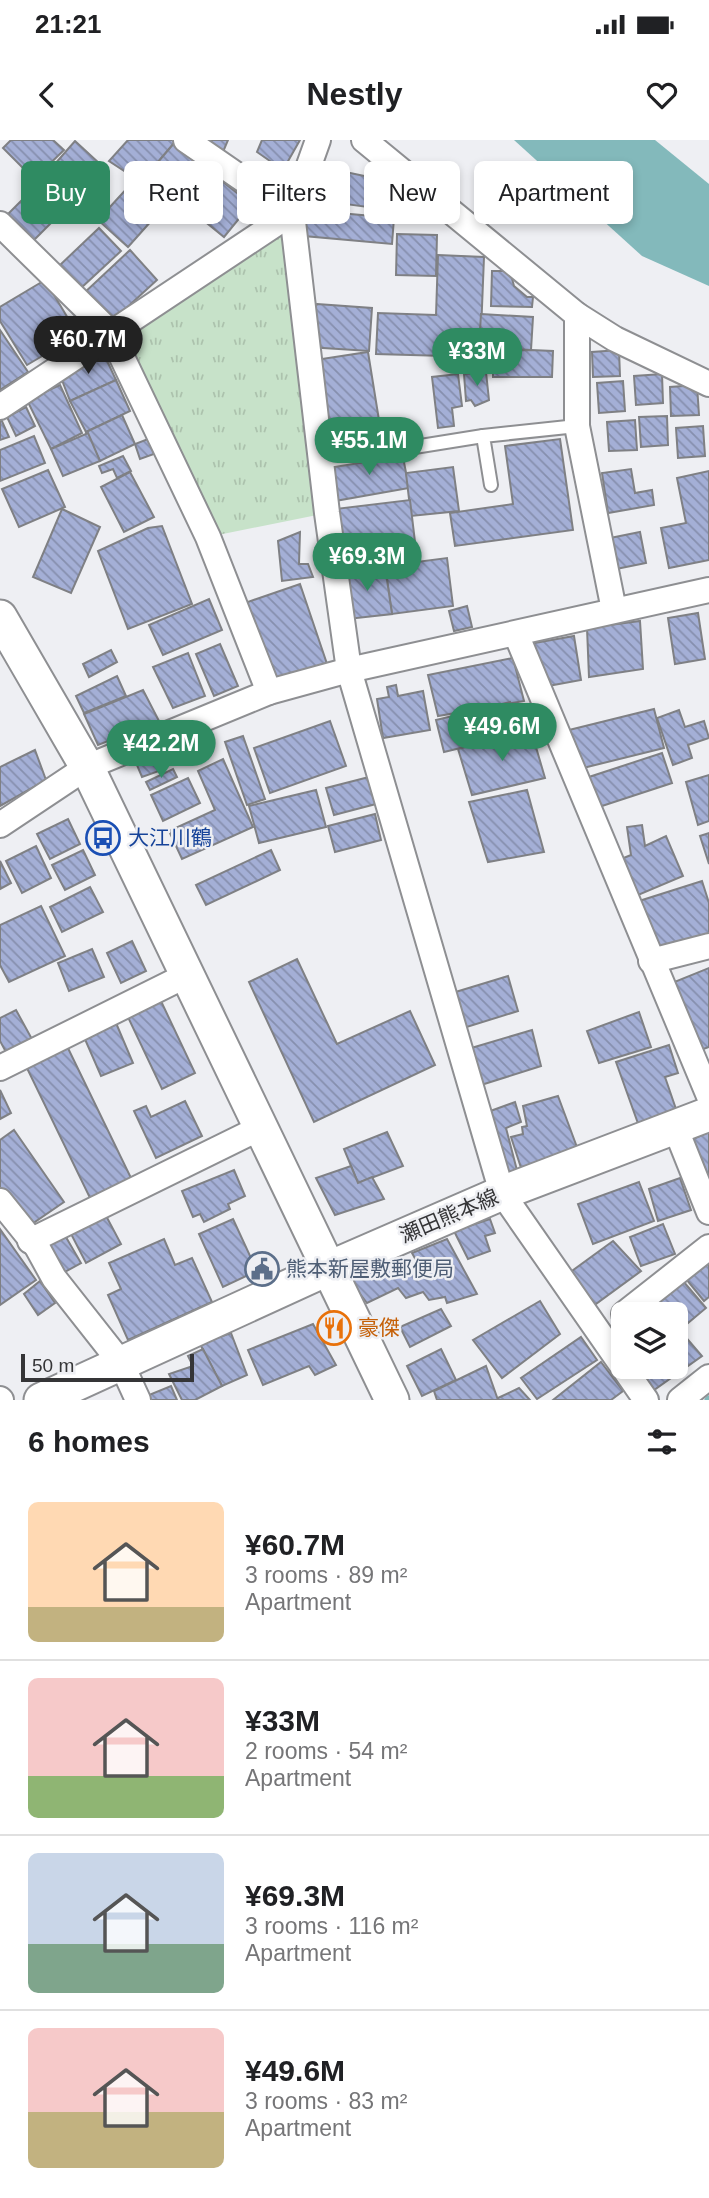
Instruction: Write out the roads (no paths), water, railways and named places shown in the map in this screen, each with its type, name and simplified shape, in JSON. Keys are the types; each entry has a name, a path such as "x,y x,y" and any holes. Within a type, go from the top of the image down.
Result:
{"street":[{"path":"186,140 237,175"},
{"path":"311,161 318,140"},
{"path":"363,140 577,315 615,339 709,384"},
{"path":"0,224 110,332 208,537 269,692"},
{"path":"0,407 275,224"},
{"path":"293,224 349,670 502,1193 646,1400"},
{"path":"577,315 577,426 614,610"},
{"path":"0,825 88,767 269,692 349,670 709,590"},
{"path":"0,617 88,767 392,1400"},
{"path":"516,634 709,1096"},
{"path":"651,961 709,946"},
{"path":"0,1068 187,975"},
{"name":"瀬田熊本線","path":"41,1400 327,1269 502,1193 709,1114"},
{"path":"674,1127 709,1212"},
{"path":"30,1241 260,1128"},
{"path":"0,1201 54,1278 121,1363 138,1400"},
{"path":"639,1302 709,1247"},
{"path":"600,1333 611,1324"},
{"path":"680,1400 709,1377"}],"lane":[{"path":"321,462 483,436 577,426"},
{"path":"483,436 491,485"}],"water":[{"path":"514,140 655,140 709,184 709,286 642,256 607,224 633,224 633,161 537,161"}],"place":[{"name":"大江川鶴","path":"103,838"},
{"name":"熊本新屋敷郵便局","path":"262,1269"},
{"name":"豪傑","path":"334,1328"}]}
